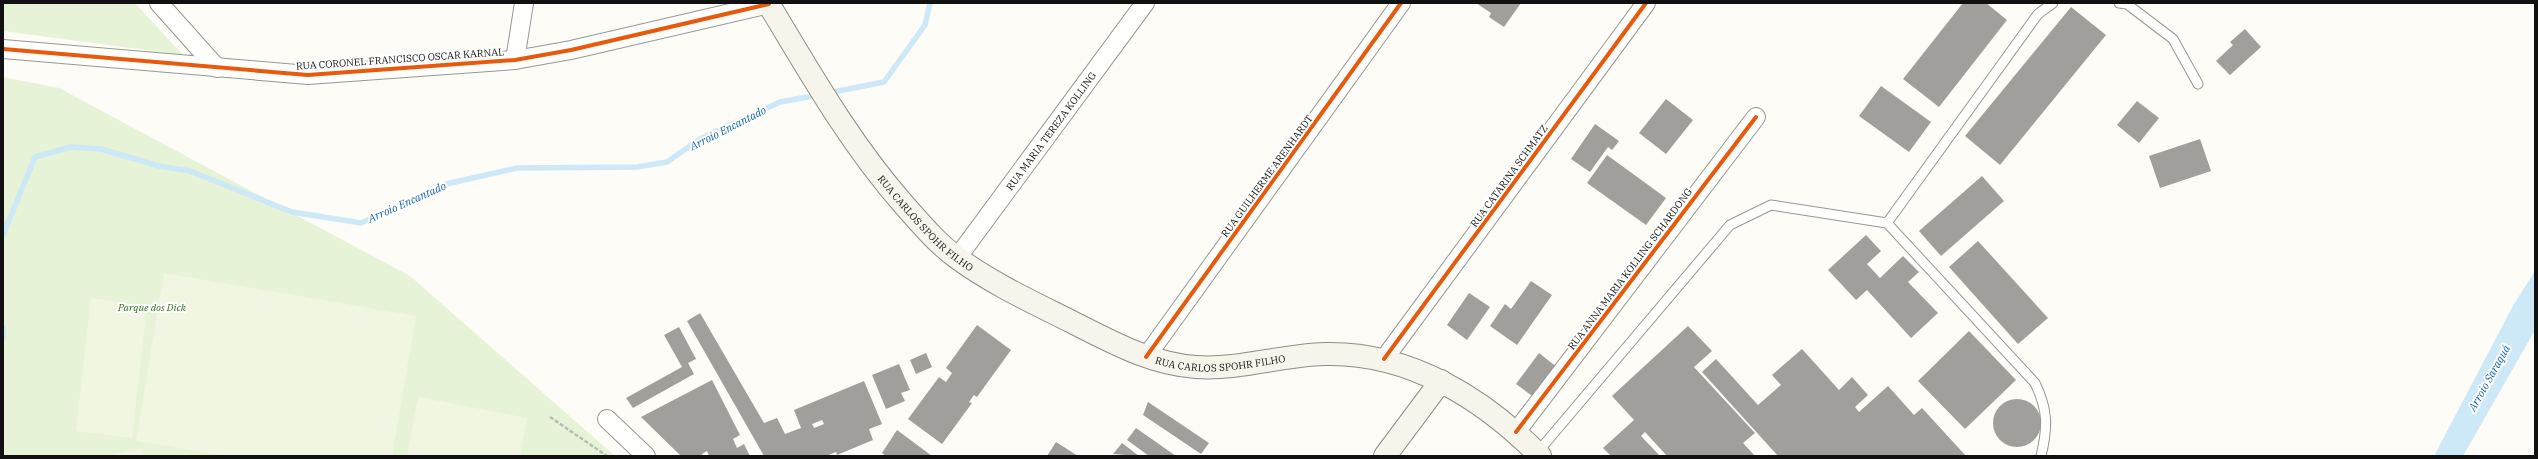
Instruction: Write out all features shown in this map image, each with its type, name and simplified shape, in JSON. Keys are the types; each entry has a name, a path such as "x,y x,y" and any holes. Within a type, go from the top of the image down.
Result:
{"main road":[{"name":"RUA CARLOS SPOHR FILHO","path":"768,3 876,173 932,236 957,258 998,283 1059,316 1146,357 1196,367 1234,366 1324,354 1363,355 1384,359 1442,380 1478,403 1516,432 1539,454"},
{"path":"1385,456 1442,380"}],"street":[{"path":"159,3 218,68"},
{"path":"515,60 524,3"},
{"name":"RUA CORONEL FRANCISCO OSCAR KARNAL","path":"3,48 308,75 515,60 571,50 768,3"},
{"name":"RUA MARIA TEREZA KOLLING","path":"957,258 1145,3"},
{"name":"RUA GUILHERME ARENHARDT","path":"1146,357 1401,3"},
{"name":"RUA CATARINA SCHMATZ","path":"1384,359 1646,3"},
{"name":"RUA ANNA MARIA KOLLING SCHARDONG","path":"1516,432 1756,117"},
{"path":"607,419 646,456"}],"lane":[{"path":"1887,223 2038,14 2053,3"},
{"path":"2119,3 2127,4 2173,39 2198,84"},
{"path":"1539,454 1730,225 1771,205 1887,223 2035,383 2044,403 2047,433 2041,456"}],"path":[{"path":"550,417 608,456"}],"green space":[{"path":"3,3 135,3 183,55 3,31"},
{"name":"Parque dos Dick","path":"3,77 59,88 410,276 615,456 3,456"},
{"path":"164,273 416,316 392,456 226,456 136,441"},
{"path":"91,298 147,306 132,438 76,431"},
{"path":"418,397 527,418 520,456 407,456"},
{"path":"141,449 143,456 105,456"}],"water":[{"name":"Arroio Saraquá","path":"2535,271 2535,330 2463,456 2434,456 2514,304"}],"building":[{"path":"1476,3 1521,3 1504,27 1489,17 1491,13"},
{"path":"1963,3 1986,3 2007,20 1939,107 1903,79"},
{"path":"2071,7 2106,35 2000,165 1965,136"},
{"path":"2245,29 2261,47 2230,75 2216,61 2233,45 2230,42"},
{"path":"1881,86 1931,122 1909,152 1859,116"},
{"path":"1666,99 1693,120 1666,154 1639,133"},
{"path":"2137,101 2159,118 2139,143 2117,125"},
{"path":"1595,124 1619,141 1612,150 1608,147 1590,172 1571,159"},
{"path":"2200,139 2211,171 2160,188 2149,156"},
{"path":"1607,155 1666,198 1646,225 1587,183"},
{"path":"1982,176 2004,201 1941,256 1919,231"},
{"path":"1866,235 1881,251 1867,264 1880,278 1903,256 1919,272 1908,282 1938,313 1911,338 1867,290 1856,300 1828,270"},
{"path":"1978,241 2048,318 2018,344 1949,267"},
{"path":"1531,281 1552,295 1517,345 1490,326 1505,304 1511,309"},
{"path":"1469,293 1490,307 1467,340 1447,325"},
{"path":"700,313 764,423 777,418 785,434 801,428 794,410 864,381 882,424 869,429 873,440 837,455 836,452 826,456 764,456 687,321","holes":["822,420 824,424 814,428 812,424"]},
{"path":"977,325 1011,350 977,397 974,395 969,402 972,403 942,444 908,419 939,377 946,382 952,373 946,368"},
{"path":"1688,326 1712,351 1694,367 1755,433 1743,443 1755,456 1667,456 1645,432 1641,436 1660,456 1611,456 1603,448 1634,420 1612,396"},
{"path":"679,327 696,359 688,363 694,374 633,408 626,398 682,367 664,335"},
{"path":"1969,331 2016,380 1965,429 1918,381"},
{"path":"1802,349 1839,390 1852,377 1868,395 1855,407 1859,412 1888,386 1914,415 1922,408 1966,456 1778,456 1702,372 1716,359 1758,405 1781,385 1772,375"},
{"path":"926,353 932,367 916,374 910,360"},
{"path":"1539,353 1558,368 1535,398 1516,384"},
{"path":"899,364 910,390 901,393 905,401 886,409 872,375"},
{"path":"712,380 740,435 733,439 737,448 744,444 750,456 709,456 707,451 702,454 702,456 681,456 641,417"},
{"path":"2012,399 2022,399 2031,403 2037,409 2040,414 2040,432 2031,443 2022,447 2012,447 2003,443 1997,437 1993,428 1993,418 1997,409 2003,403"},
{"path":"1148,402 1209,443 1201,454 1143,415"},
{"path":"1136,428 1176,456 1149,456 1127,440"},
{"path":"897,430 932,456 886,456 882,453"},
{"path":"1056,442 1078,456 1047,456"},
{"path":"1122,443 1139,456 1113,454"}],"waterway":[{"name":"Arroio Encantado","path":"828,93 884,82 925,25 930,3"},
{"name":"Arroio Encantado","path":"3,235 35,157 71,147 101,149 159,166 190,171 292,212 361,223 446,184 517,168 637,167 667,162 700,139 780,102 818,95"},
{"name":"Arroio Encantado","path":"3,328 3,338"}],"cycle path":[{"path":"1146,357 1401,3"},
{"path":"1384,359 1646,3"},
{"path":"3,49 308,75 515,60 571,50 769,4"},
{"path":"1516,432 1756,117"}]}
